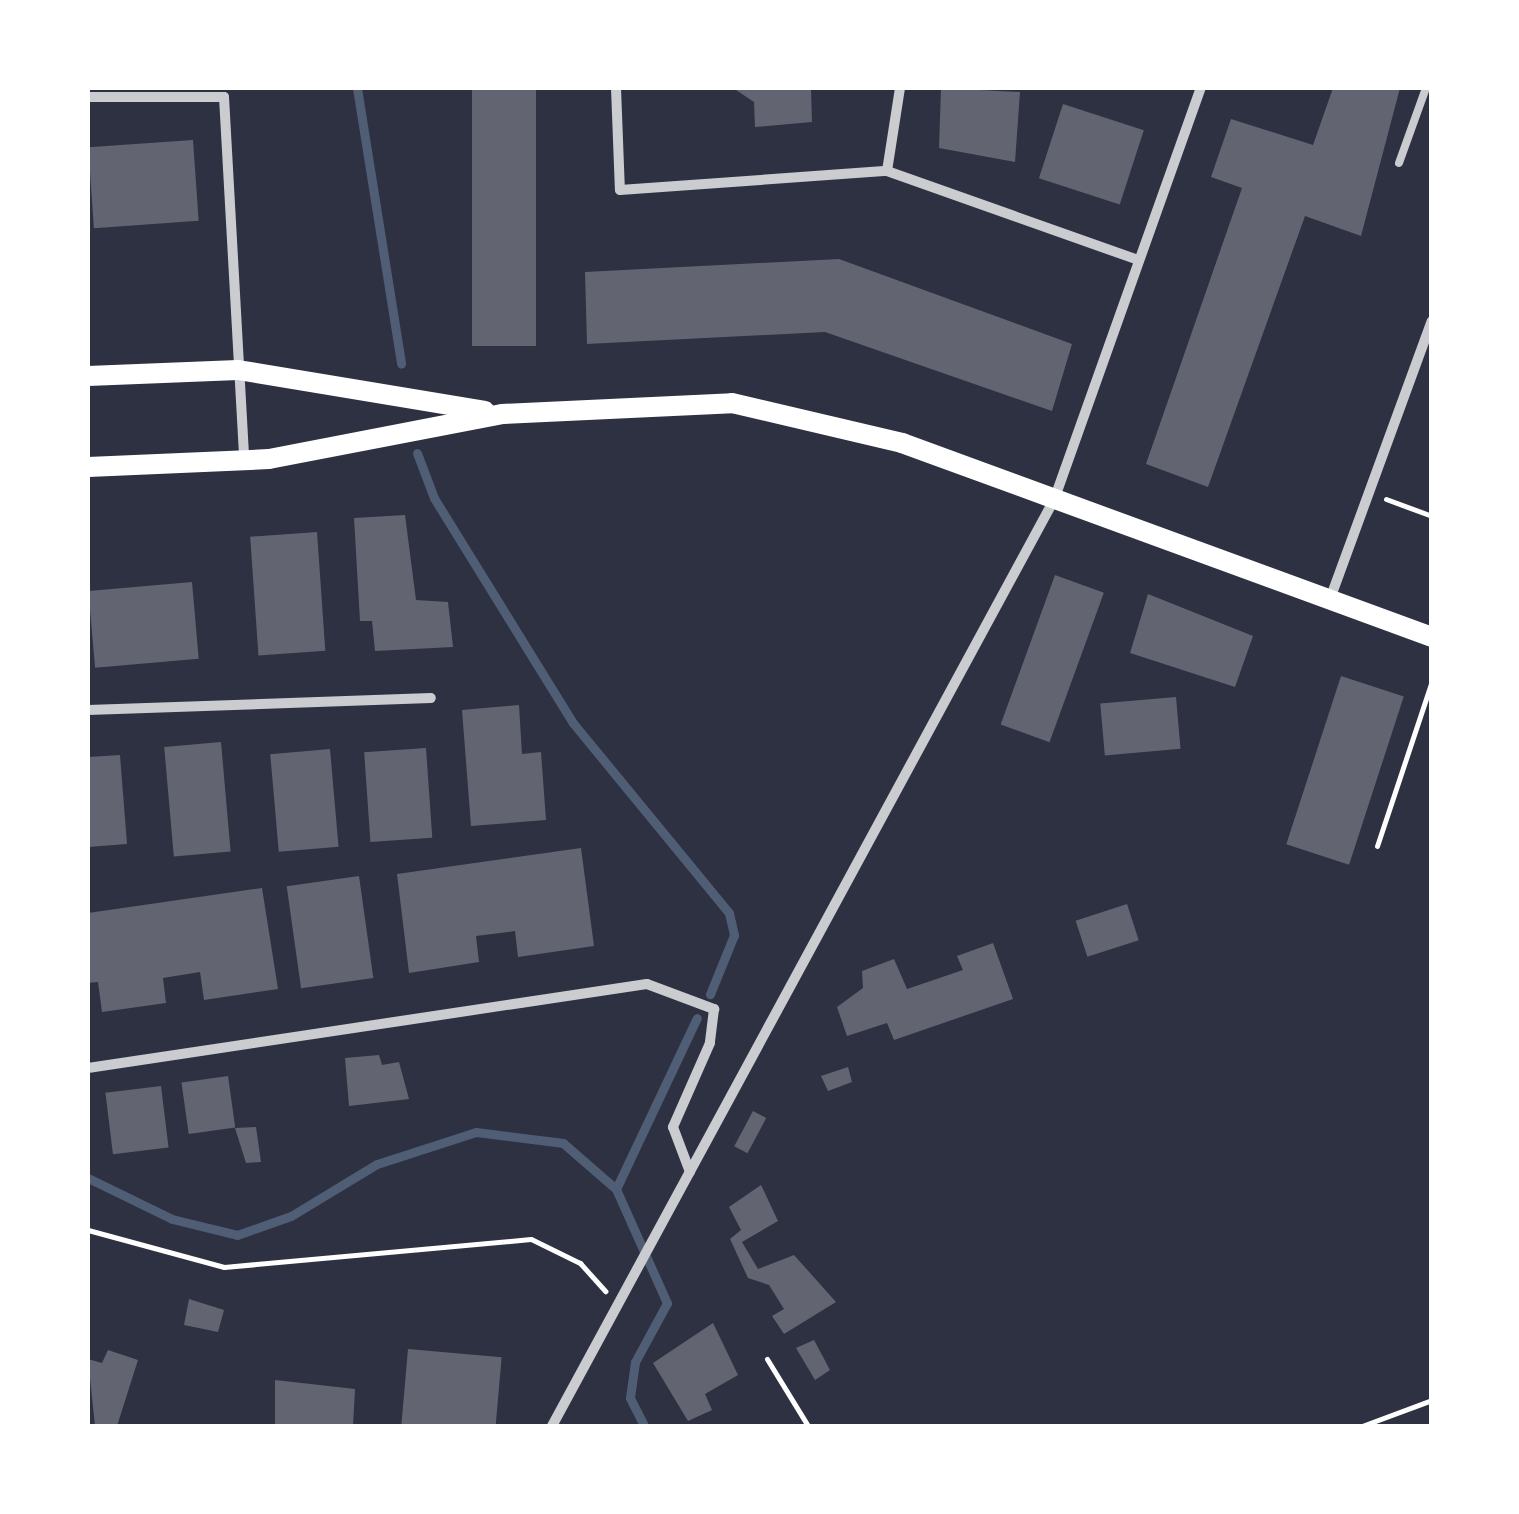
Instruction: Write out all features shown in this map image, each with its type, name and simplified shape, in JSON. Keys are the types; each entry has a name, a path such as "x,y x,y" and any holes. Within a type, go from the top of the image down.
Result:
{"main road":[{"path":"88,376 238,370 502,414"},
{"path":"88,467 244,460 502,414 732,403 795,411 1432,637"}],"street":[{"path":"616,88 620,190 887,171 1139,260"},
{"path":"887,171 900,88"},
{"path":"552,1426 1054,500 1201,88"},
{"path":"88,97 224,97 244,460"},
{"path":"1330,600 1432,321"},
{"path":"88,710 431,698"},
{"path":"88,1068 647,984 714,1009 710,1043 674,1127 690,1172"}],"lane":[{"path":"1400,163 1426,88"}],"path":[{"path":"1369,493 1432,516"},
{"path":"1377,846 1432,682"},
{"path":"88,1230 224,1267 531,1238 580,1262 618,1304"},
{"path":"767,1360 808,1426"},
{"path":"1362,1426 1432,1400"}],"building":[{"path":"472,88 536,88 536,346 472,346"},
{"path":"733,88 811,88 812,122 755,127 754,102"},
{"path":"941,88 1020,92 1015,162 939,148"},
{"path":"1333,88 1400,88 1361,236 1305,216 1208,487 1146,464 1242,188 1211,177 1231,119 1313,145"},
{"path":"1063,104 1144,130 1120,204 1039,178"},
{"path":"193,140 199,221 94,228 88,147"},
{"path":"839,259 1072,344 1052,411 825,332 587,344 585,272"},
{"path":"405,515 416,600 448,602 453,647 375,651 372,621 360,621 354,518"},
{"path":"317,532 325,651 258,655 250,537"},
{"path":"1055,575 1104,593 1049,742 1001,724"},
{"path":"192,582 199,659 95,668 88,591"},
{"path":"1148,594 1253,636 1235,687 1130,653"},
{"path":"1341,676 1404,696 1349,865 1286,844"},
{"path":"1176,697 1181,749 1105,755 1100,704"},
{"path":"519,705 522,754 541,752 546,820 471,826 462,710"},
{"path":"221,742 231,852 174,857 164,747"},
{"path":"426,748 432,838 370,842 364,752"},
{"path":"330,749 339,847 279,852 270,754"},
{"path":"120,755 127,844 88,847 88,757"},
{"path":"581,848 594,946 518,957 515,931 476,936 479,962 409,973 397,874"},
{"path":"359,876 373,978 301,988 287,886"},
{"path":"262,888 278,989 204,1000 200,972 163,978 166,1003 102,1012 98,982 88,983 88,913"},
{"path":"1127,904 1139,940 1087,957 1076,921"},
{"path":"993,943 1013,999 894,1040 887,1023 847,1036 837,1007 863,988 862,971 894,959 907,989 963,970 957,956"},
{"path":"379,1055 382,1065 399,1062 409,1099 349,1106 345,1058"},
{"path":"848,1067 852,1082 828,1091 821,1076"},
{"path":"228,1076 235,1127 189,1134 181,1083"},
{"path":"161,1086 169,1148 113,1154 105,1093"},
{"path":"753,1111 766,1118 747,1153 734,1146"},
{"path":"256,1127 261,1162 246,1163 235,1128"},
{"path":"761,1185 778,1221 742,1242 758,1269 794,1255 836,1302 784,1334 772,1316 784,1309 769,1285 748,1278 730,1239 741,1230 729,1207"},
{"path":"189,1299 224,1310 218,1332 184,1325"},
{"path":"713,1323 738,1375 705,1394 712,1410 688,1421 653,1363"},
{"path":"814,1340 830,1370 815,1380 796,1348"},
{"path":"408,1349 502,1357 496,1426 401,1426"},
{"path":"108,1350 138,1360 117,1426 95,1426 88,1359 102,1363"},
{"path":"275,1380 355,1389 353,1426 275,1426"}],"waterway":[{"path":"357,88 401,364"},
{"path":"417,453 434,498 573,723 729,913 734,935 710,994"},
{"path":"616,1189 697,1018"},
{"path":"88,1178 172,1219 237,1235 291,1216 377,1164 476,1132 563,1143 616,1189 667,1303 635,1362 630,1398 644,1426"}]}
